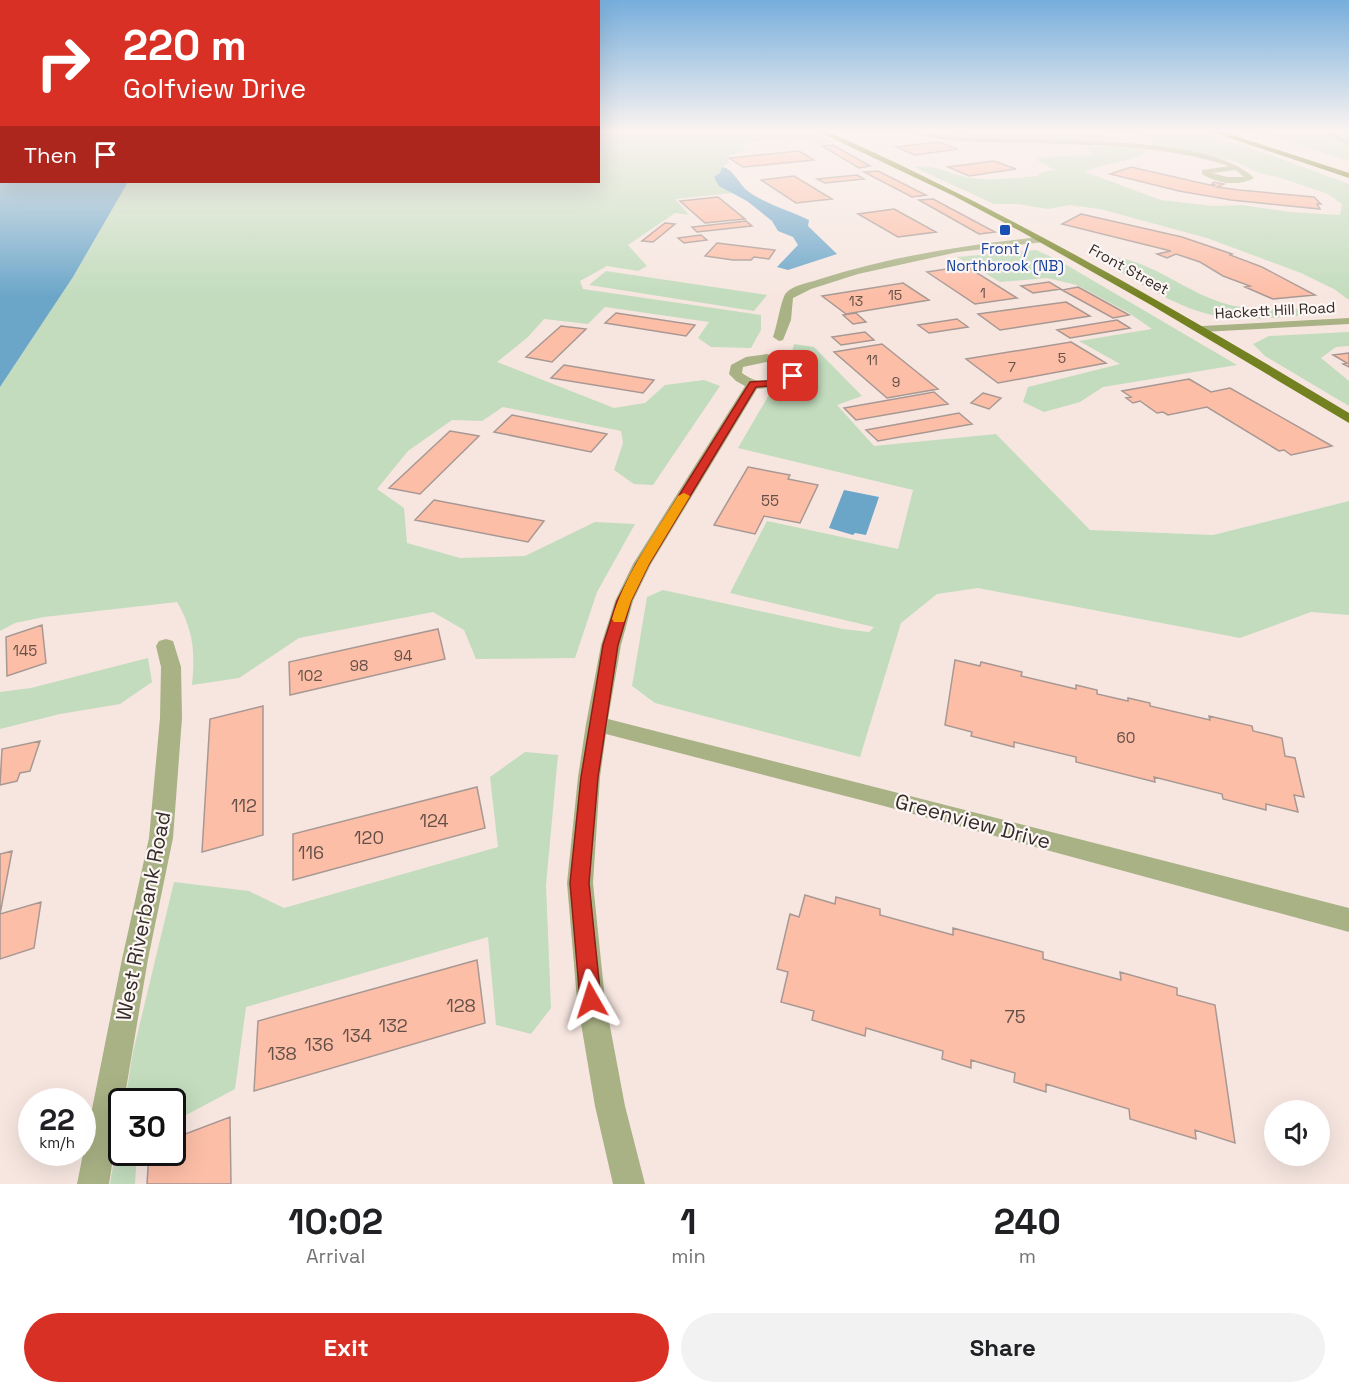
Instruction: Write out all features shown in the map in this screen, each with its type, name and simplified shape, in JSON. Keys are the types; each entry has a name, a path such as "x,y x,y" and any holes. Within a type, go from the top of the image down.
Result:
{"main road":[{"name":"Front Street","path":"940,186 1202,329 1349,419"}],"street":[{"path":"779,337 785,320 788,298 792,292 855,271 958,249 1041,240"},
{"name":"Hackett Hill Road","path":"1202,329 1349,321"},
{"path":"629,1184 610,1106 591,1000 580,883 589,777 597,724 611,645 624,601 642,564 753,384"},
{"name":"West Riverbank Road","path":"93,1184 135,958 161,838 171,718 171,667 166,646"},
{"name":"Greenview Drive","path":"597,724 885,797 1349,920"}],"green space":[{"path":"126,186 720,186 733,193 675,199 689,215 675,213 628,245 647,266 638,271 607,266 580,281 583,289 761,315 761,330 751,348 711,347 698,338 709,322 605,307 588,324 544,319 528,337 497,362 614,408 645,403 665,385 704,380 720,386 653,485 634,484 614,470 623,443 621,431 503,407 482,421 452,420 408,451 377,489 404,508 407,543 460,558 525,556 595,522 635,524 597,592 575,658 476,659 464,630 433,612 299,638 239,678 192,685 192,642 187,623 177,602 44,617 15,623 0,631 0,387 73,277"},
{"path":"956,186 1124,186 1161,200 1340,215 1342,204 1328,194 1305,186 1349,186 1349,300 1334,289 1301,273 1207,238 1100,209 1069,205 1048,209 1017,204 994,204"},
{"path":"1036,250 1058,260 1237,365 1103,387 1080,402 1044,412 1023,402 1028,387 1120,364 1079,341 1152,329 1129,313 1077,285 1047,278 1000,282 957,257"},
{"path":"1103,256 1135,262 1208,297 1234,306 1257,309 1315,309 1321,313 1250,319 1212,315 1197,311 1154,291 1100,260"},
{"path":"606,271 767,295 754,311 589,285"},
{"path":"1349,332 1349,346 1336,347 1321,358 1349,381 1349,406 1265,356 1253,344 1269,336"},
{"path":"794,344 814,347 862,396 837,405 874,446 996,434 1090,530 1213,535 1349,501 1349,615 1311,612 1240,638 978,588 937,594 901,623 860,757 655,703 632,686 647,597 663,590 843,629 869,632 874,627 730,593 767,521 898,549 913,490 738,448 770,393 812,380 814,366 792,352"},
{"path":"148,658 152,682 120,704 60,714 0,729 0,692 31,688"},
{"path":"525,752 558,755 546,885 551,1008 531,1034 496,1025 488,937 246,1007 235,1089 186,1115 186,1088 127,1088 133,1052 174,882 249,891 284,908 498,847 490,777"},
{"path":"113,1166 136,1166 135,1184 110,1184"}],"water":[{"path":"0,186 126,186 73,277 0,387"},
{"path":"719,186 743,186 756,197 809,220 808,226 837,254 788,270 777,267 798,245 793,237 778,231 772,221 747,201"},
{"path":"844,490 879,497 866,535 855,533 853,535 829,528"}],"building":[{"path":"771,186 811,186 832,199 796,203"},
{"path":"891,186 909,186 926,195 912,197"},
{"path":"1160,186 1219,186 1217,187 1314,197 1321,204 1317,204 1320,209 1231,200"},
{"path":"718,197 745,219 705,223 680,201"},
{"path":"933,199 995,232 979,234 919,200"},
{"path":"894,209 936,232 898,237 858,214"},
{"path":"1081,214 1182,237 1232,254 1230,255 1262,267 1315,295 1273,299 1245,287 1250,286 1223,276 1200,262 1176,254 1167,258 1157,254 1171,251 1062,224"},
{"path":"746,221 752,226 697,232 692,227"},
{"path":"665,223 675,224 653,242 642,241"},
{"path":"701,235 707,240 684,243 678,238"},
{"path":"717,243 775,250 769,259 754,257 751,260 733,260 705,256"},
{"path":"966,266 1017,298 975,304 927,272"},
{"path":"1049,282 1061,289 1033,293 1021,286"},
{"path":"903,283 929,300 846,314 822,296"},
{"path":"1078,287 1129,315 1113,318 1062,290"},
{"path":"1066,302 1090,316 1000,330 978,314"},
{"path":"616,313 695,325 686,336 605,323"},
{"path":"856,313 866,322 853,324 843,315"},
{"path":"957,319 968,327 929,333 918,325"},
{"path":"1117,320 1130,328 1070,338 1057,330"},
{"path":"561,326 586,329 552,362 526,357"},
{"path":"865,332 874,340 841,345 832,337"},
{"path":"1071,342 1106,363 998,383 966,359"},
{"path":"882,344 938,389 887,398 834,352"},
{"path":"1349,353 1349,367 1343,364 1347,363 1333,355"},
{"path":"564,365 654,380 643,393 551,378"},
{"path":"1189,379 1211,392 1230,388 1332,446 1291,455 1284,450 1279,451 1207,407 1168,415 1163,412 1157,413 1140,401 1133,403 1126,398 1131,397 1122,391"},
{"path":"934,392 948,404 856,420 844,408"},
{"path":"983,393 1001,398 989,409 971,403"},
{"path":"959,413 972,424 878,441 866,430"},
{"path":"512,415 607,434 591,452 494,432"},
{"path":"450,431 479,436 420,494 389,488"},
{"path":"748,467 790,475 788,479 818,485 800,523 764,516 755,534 714,525"},
{"path":"434,500 544,521 528,542 415,520"},
{"path":"42,625 46,663 7,676 6,637"},
{"path":"438,629 445,659 290,695 289,662"},
{"path":"955,660 980,666 981,662 1022,672 1021,676 1076,689 1076,685 1097,690 1097,694 1150,703 1150,706 1210,720 1209,716 1252,726 1253,731 1282,738 1285,756 1295,758 1304,797 1294,795 1298,812 1266,804 1266,810 1223,799 1222,794 1154,777 1155,782 1076,762 1076,757 1014,742 1014,747 971,736 972,732 945,725"},
{"path":"263,706 263,835 202,852 210,719"},
{"path":"40,741 30,771 20,773 17,781 0,785 2,749"},
{"path":"477,787 485,828 293,880 293,834"},
{"path":"12,851 0,914 0,854"},
{"path":"805,895 835,904 836,897 880,909 880,915 953,935 953,928 1043,952 1043,959 1121,980 1120,972 1177,988 1177,995 1215,1005 1235,1143 1195,1130 1196,1139 1130,1119 1129,1109 1046,1084 1046,1092 1014,1082 1015,1073 971,1060 971,1068 942,1059 943,1051 866,1028 865,1036 812,1020 814,1011 781,1002 788,972 777,969 790,914 799,917"},
{"path":"41,902 34,948 0,959 0,914"},
{"path":"477,960 485,1023 254,1091 258,1021"},
{"path":"230,1117 231,1184 147,1184 148,1166 186,1166 186,1134"}],"slow traffic":[{"path":"619,619 624,601 642,564 684,496"}],"place":[{"name":"Front / Northbrook (NB)","path":"1005,230"}],"route":[{"path":"591,1000 580,883 589,777 597,724 611,645 624,601 642,564 753,384 773,385 789,380 793,376"}]}
